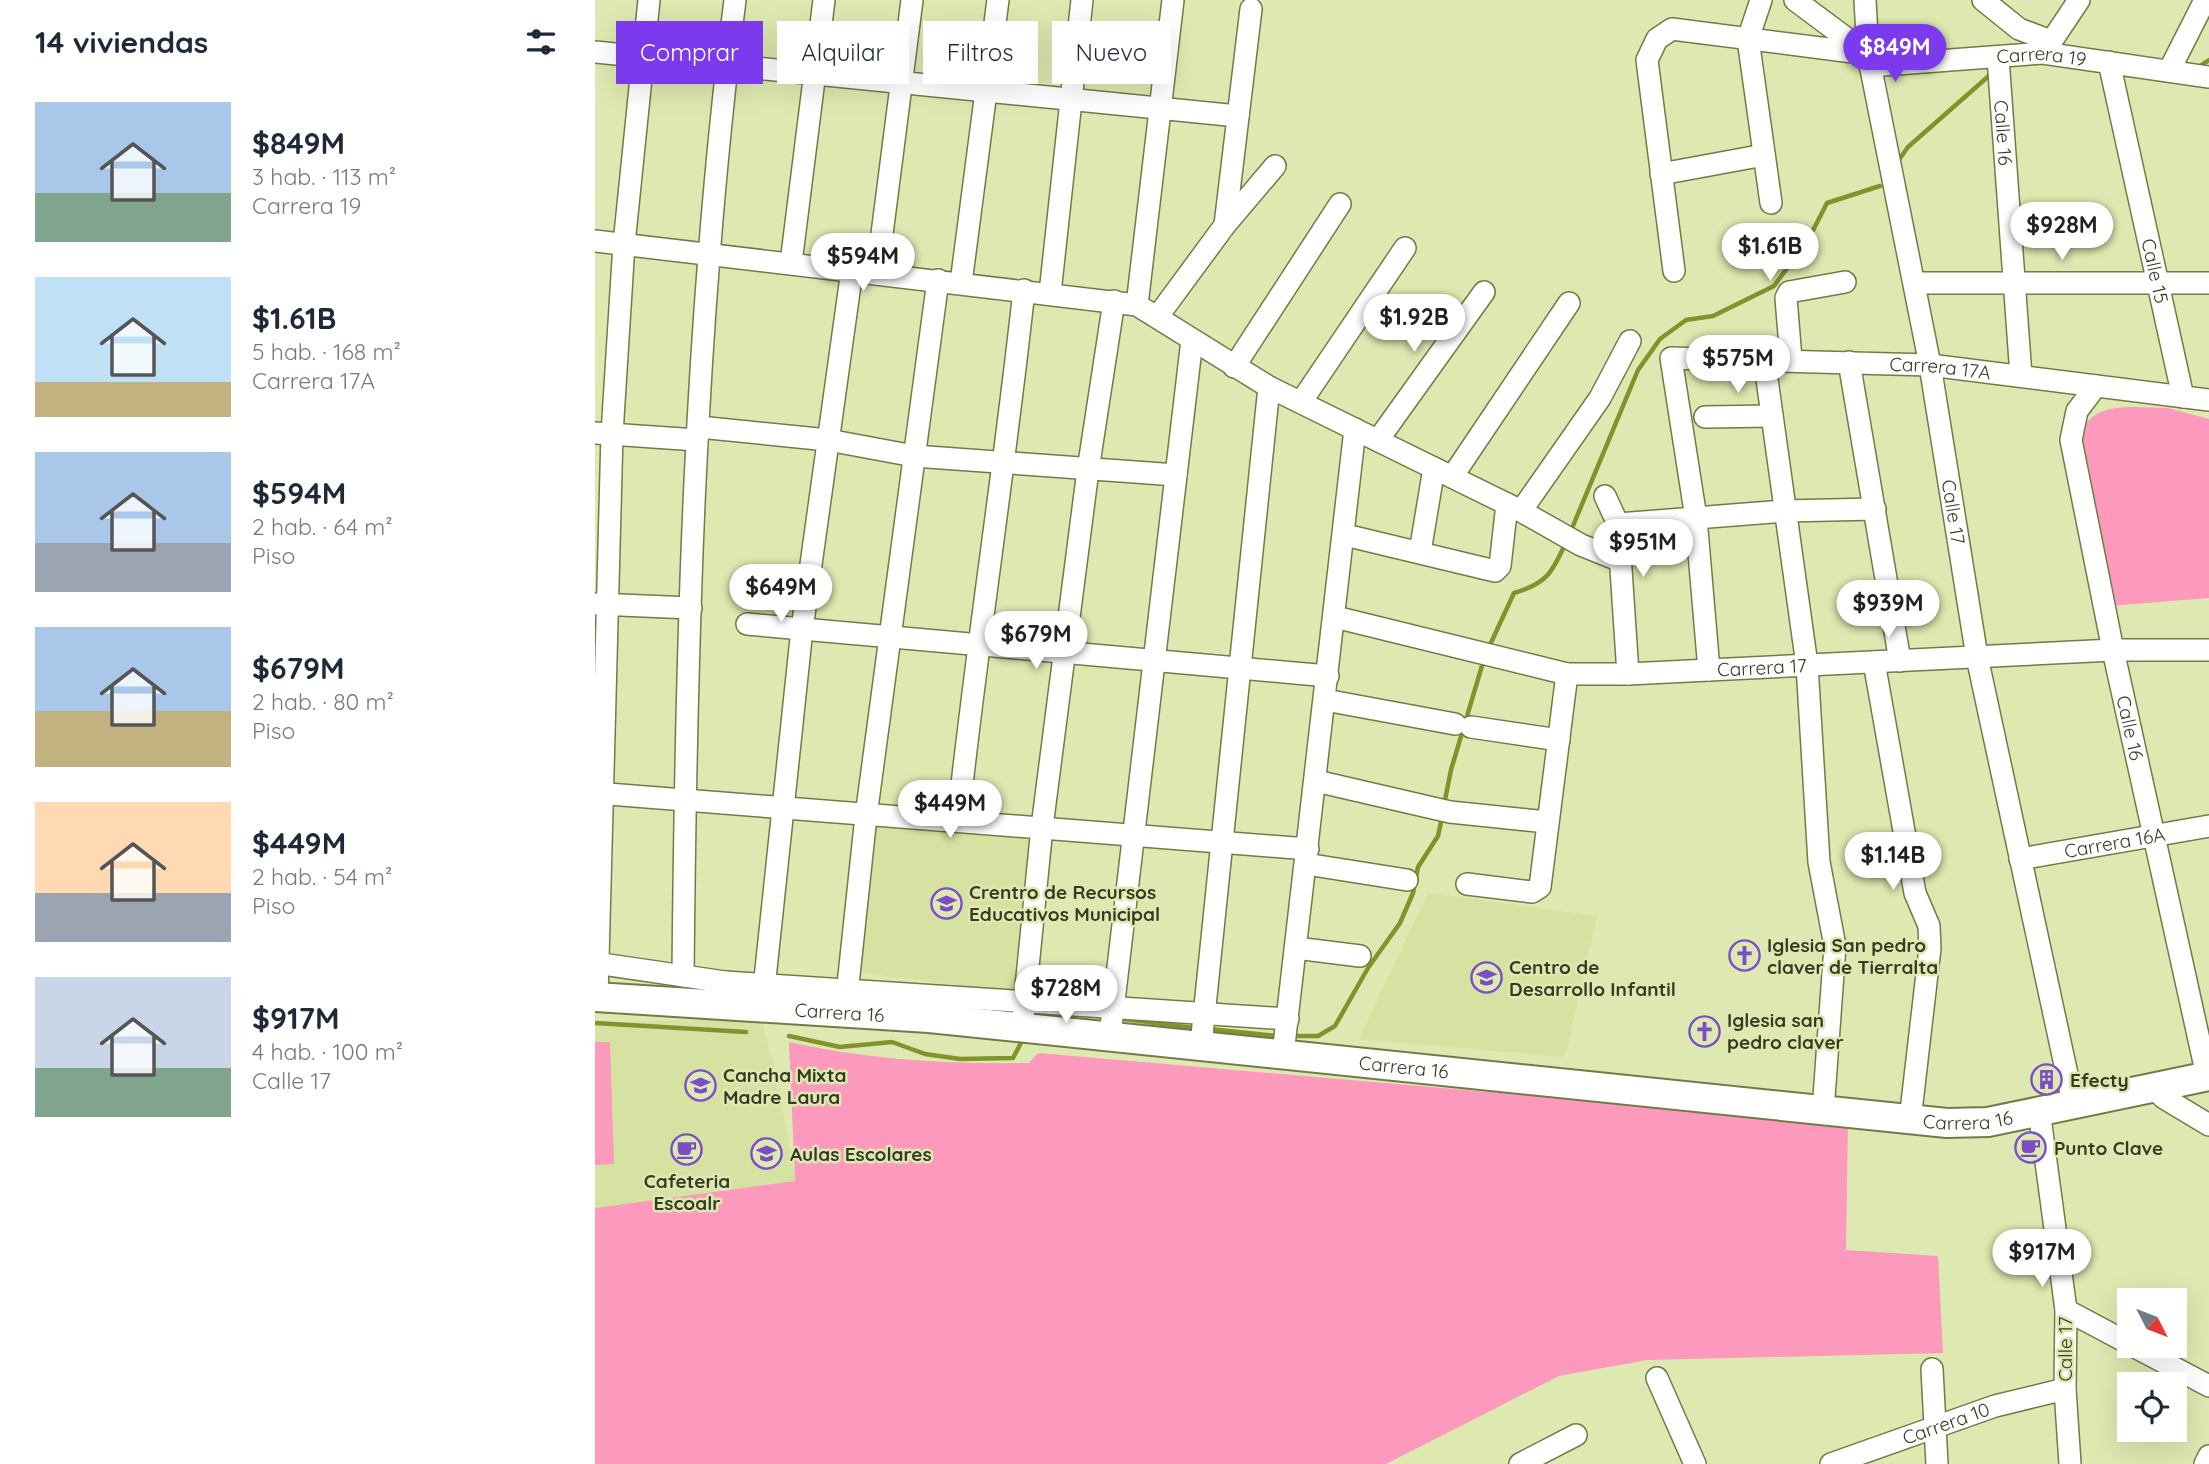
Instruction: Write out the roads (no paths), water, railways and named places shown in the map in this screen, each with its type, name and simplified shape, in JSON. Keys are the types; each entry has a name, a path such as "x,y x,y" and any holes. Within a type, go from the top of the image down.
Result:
{"main road":[{"name":"Carrera 16","path":"596,997 725,993 1111,1022 1201,1045 1947,1123 1988,1122 2073,1102 2208,1076"}],"street":[{"path":"646,21 649,0"},
{"path":"732,21 735,0"},
{"path":"821,21 824,0"},
{"path":"909,27 912,0"},
{"path":"961,283 998,0"},
{"path":"1051,293 1082,0"},
{"path":"1137,305 1173,0"},
{"path":"1762,0 1748,39 1771,203"},
{"path":"1795,0 1869,60"},
{"name":"Calle 17","path":"1865,0 1869,60 1930,365 1977,657 2073,1102"},
{"path":"1983,0 2047,47 2079,0"},
{"path":"2169,71 2205,0"},
{"path":"1225,225 1251,9"},
{"name":"Carrera 19","path":"1661,174 1647,60 1657,39 1672,29 1869,60 1997,58 2047,47 2109,62 2209,77"},
{"path":"595,52 616,54"},
{"name":"Calle 16","path":"1997,58 2021,376"},
{"name":"Calle 15","path":"2109,62 2183,397"},
{"path":"909,83 1238,116"},
{"path":"596,997 604,434 639,84"},
{"path":"683,976 685,799 698,433 708,254 725,84"},
{"path":"791,263 813,84"},
{"path":"877,273 903,84"},
{"path":"1674,271 1661,174 1764,155"},
{"path":"1159,316 1225,225 1275,166"},
{"path":"1234,367 1340,204"},
{"path":"595,241 1137,305 1159,316 1192,340 1269,387 1514,507 1581,545 1621,561"},
{"path":"1301,402 1405,248"},
{"path":"762,996 802,629 852,270"},
{"path":"846,1002 867,812 938,280"},
{"path":"1791,359 1786,298 1789,292 1845,282"},
{"path":"1915,284 2209,283"},
{"path":"958,820 977,645 1005,462 1024,290"},
{"path":"1378,440 1484,292"},
{"path":"1023,1014 1042,827 1067,653 1088,470 1114,301"},
{"path":"1420,552 1443,472 1569,303"},
{"path":"1192,340 1111,1022 1204,1013 1288,1020"},
{"path":"1345,535 1495,571 1500,566 1514,507 1600,398 1630,341"},
{"name":"Carrera 17A","path":"1696,518 1671,358 1764,358 1930,365 2209,400"},
{"path":"1764,358 1807,665 1819,862 1836,963 1823,1111"},
{"path":"1849,362 1900,661"},
{"name":"Calle 16","path":"2096,386 2077,411 2071,440 2113,650 2208,1076"},
{"path":"1201,1045 1269,387"},
{"path":"1705,417 1772,415"},
{"path":"1283,1054 1345,535 1355,429"},
{"path":"604,434 698,433 828,440 915,456 1176,475"},
{"path":"1605,496 1618,524 1628,674"},
{"path":"1618,524 1785,511 1875,509"},
{"path":"1696,518 1709,670"},
{"path":"602,604 691,607"},
{"name":"Carrera 17","path":"1335,617 1567,674 1628,674 2113,650 2209,650"},
{"path":"747,624 1328,676"},
{"path":"1874,662 1915,893 1929,926 1930,948 1910,1120"},
{"path":"1467,884 1536,891 1541,885 1567,674"},
{"path":"1325,700 1559,740"},
{"path":"1316,781 1450,811 1547,822"},
{"path":"599,793 867,812 1221,842 1307,857 1407,880"},
{"name":"Carrera 16A","path":"2020,859 2209,826"},
{"path":"1296,948 1360,956"},
{"path":"596,963 683,976 725,993"},
{"path":"2152,1086 2164,1098 2209,1125"},
{"name":"Calle 17","path":"2039,1110 2066,1310 2065,1389 2070,1464"},
{"path":"2066,1310 2117,1337"},
{"path":"2155,1358 2209,1387"},
{"path":"1932,1369 1937,1464"},
{"path":"1657,1378 1695,1464"},
{"name":"Carrera 10","path":"1831,1464 1995,1406 2065,1389"},
{"path":"1520,1464 1576,1435"},
{"path":"2205,1464 2209,1456"}],"waterway":[{"path":"2197,68 2209,60"},
{"path":"1898,161 1908,147 1991,74"},
{"path":"1570,533 1638,370 1660,339 1686,320 1713,316 1774,286 1808,240 1827,203 1880,186"},
{"path":"1489,647 1514,593 1533,586 1546,576 1565,544"},
{"path":"1444,805 1451,770 1484,659"},
{"path":"1293,1036 1318,1036 1335,1026 1368,968 1400,923 1413,893 1418,867 1438,836 1442,817"},
{"path":"1124,1019 1194,1028"},
{"path":"595,1023 746,1032"},
{"path":"1209,1029 1276,1036"},
{"path":"789,1036 840,1047 892,1042 925,1054 960,1059 1013,1058 1022,1041"}],"place":[{"name":"Crentro de Recursos Educativos Municipal","path":"946,903"},
{"name":"Iglesia San pedro claver de Tierralta","path":"1744,956"},
{"name":"Centro de Desarrollo Infantil","path":"1486,978"},
{"name":"Iglesia san pedro claver","path":"1704,1031"},
{"name":"Efecty","path":"2047,1080"},
{"name":"Cancha Mixta Madre Laura","path":"700,1086"},
{"name":"Punto Clave","path":"2031,1148"},
{"name":"Cafeteria Escoalr","path":"687,1150"},
{"name":"Aulas Escolares","path":"767,1154"}]}
